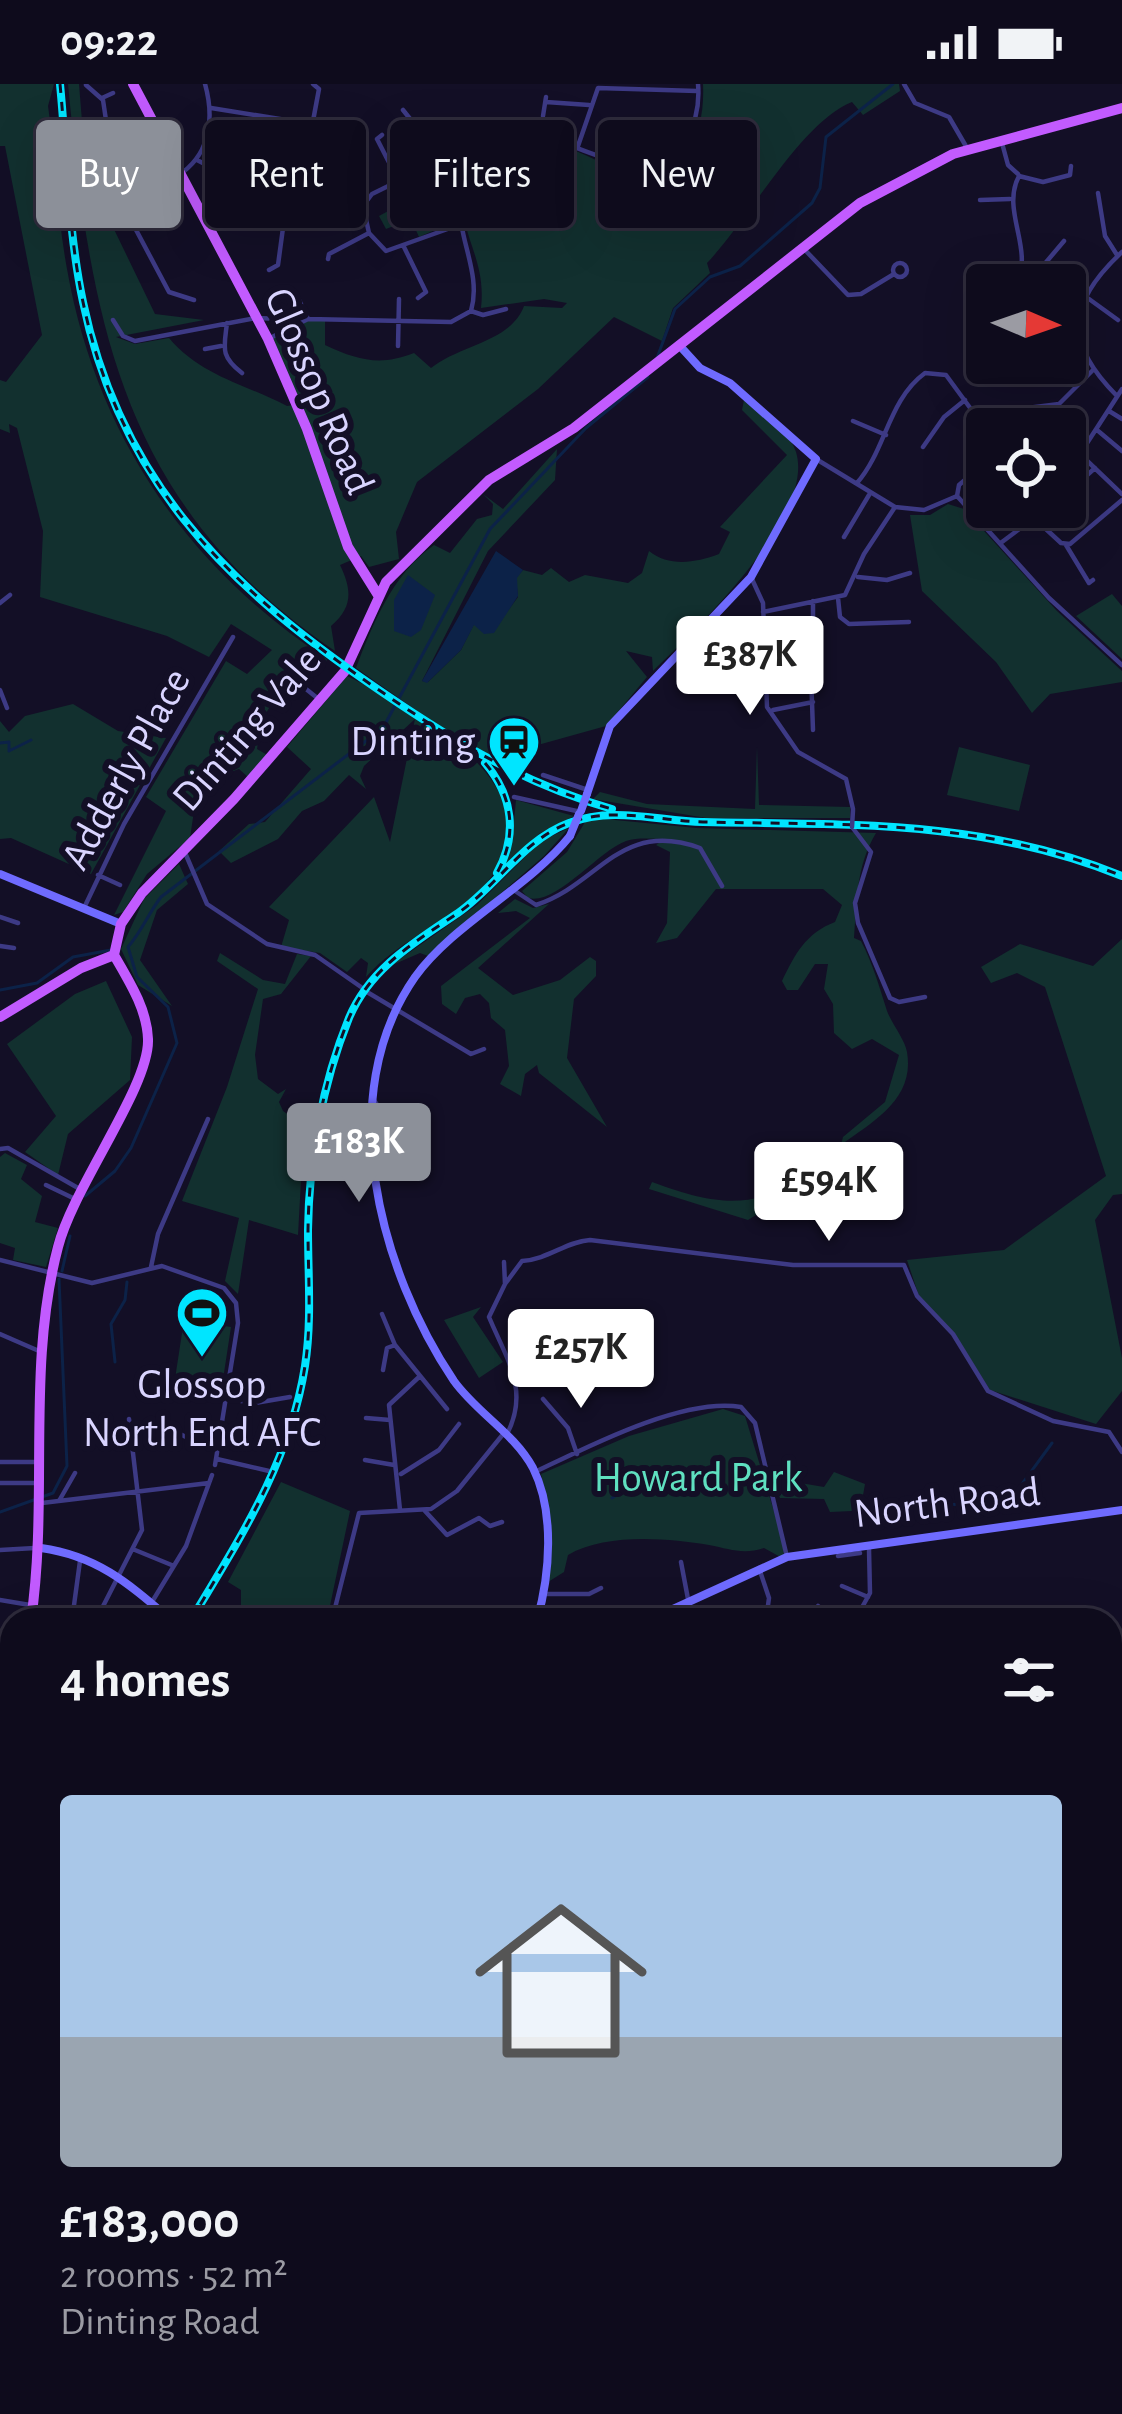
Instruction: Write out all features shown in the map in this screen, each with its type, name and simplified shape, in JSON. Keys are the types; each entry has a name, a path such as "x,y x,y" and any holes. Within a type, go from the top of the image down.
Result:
{"main road":[{"name":"Glossop Road","path":"134,84 149,120"},
{"name":"Dinting Vale","path":"114,956 121,924 155,877 320,701 359,647 378,595 400,565 489,480 574,428 801,246 876,194 968,150 1122,108"},
{"name":"Glossop Road","path":"181,180 268,340 314,447 348,547 378,595"},
{"path":"0,1017 80,968 114,956 143,1012 147,1057 76,1193 53,1273 42,1351 41,1548 33,1606"}],"street":[{"path":"181,173 197,160 211,108 205,84"},
{"path":"313,84 319,89 314,120"},
{"path":"904,84 915,103 949,117 968,150"},
{"path":"86,85 103,98 106,120"},
{"path":"574,145 627,164 668,157 693,130 698,88 598,88 578,146"},
{"path":"103,98 113,93"},
{"path":"544,116 546,99 590,105"},
{"path":"211,108 293,120"},
{"path":"403,110 411,120"},
{"path":"382,135 377,139 390,164"},
{"path":"1002,143 1008,165 1019,176 1054,180 1070,175 1071,166"},
{"path":"197,160 205,164"},
{"path":"1019,176 1010,199 1022,264"},
{"path":"390,185 366,199 362,212 369,233 386,251 439,228"},
{"path":"1086,446 1120,393 1092,371 1073,337 1088,299 1120,254 1105,236 1098,193"},
{"path":"980,200 1010,199"},
{"path":"134,228 169,292 194,300"},
{"path":"268,270 278,266 283,228"},
{"path":"458,228 473,287 471,311"},
{"path":"328,259 369,233"},
{"path":"1041,264 1052,260 1064,241"},
{"path":"801,246 848,295 861,294 894,274"},
{"path":"404,247 426,292 418,298"},
{"path":"175,304 178,296"},
{"path":"298,298 308,319"},
{"path":"398,346 399,299"},
{"path":"1088,299 1118,320"},
{"path":"268,340 308,319 451,322 471,311 483,315 506,309"},
{"path":"113,320 123,336 135,340 256,317 283,319 291,327"},
{"path":"227,322 221,346 227,362 242,374"},
{"path":"679,345 700,368 730,383 816,459 895,507 924,510 957,496"},
{"path":"205,349 221,346"},
{"path":"1028,407 1059,404 1092,371"},
{"path":"856,483 886,435 905,390 925,373 946,374 971,408"},
{"path":"923,447 965,400"},
{"path":"1109,411 1122,419"},
{"path":"853,421 886,435"},
{"path":"1097,430 1122,451"},
{"path":"540,1608 546,1526 535,1472 452,1377 394,1262 374,1167 374,1100 383,1052 416,975 570,836 610,726 751,577 816,459"},
{"path":"1066,545 1122,497 1086,460"},
{"path":"1086,477 1095,469"},
{"path":"957,496 966,479"},
{"path":"844,537 870,493"},
{"path":"957,496 1049,598 1122,665"},
{"path":"763,612 838,598 895,507"},
{"path":"1001,543 1019,528"},
{"path":"1044,528 1066,545 1089,584 1093,580"},
{"path":"856,576 886,580 910,573"},
{"path":"751,577 763,612 771,712 798,752 850,783 852,827 871,852 859,895 858,923 890,998 898,1003 925,997"},
{"path":"5,610 0,603 10,595"},
{"path":"838,598 845,623 910,622"},
{"path":"769,653 813,645 813,601"},
{"name":"Adderly Place","path":"84,908 98,875 233,637"},
{"path":"812,675 813,730"},
{"path":"306,689 320,701"},
{"path":"0,690 7,708"},
{"path":"771,712 788,703 813,702"},
{"path":"544,776 587,792"},
{"path":"514,797 580,812"},
{"path":"512,889 536,905 627,845 660,842 700,848 722,886"},
{"path":"184,850 207,904 267,944 315,955 361,986"},
{"path":"0,874 121,924"},
{"path":"98,875 120,885"},
{"path":"0,917 18,923"},
{"path":"0,946 14,948"},
{"path":"367,992 471,1054 484,1049"},
{"path":"374,1100 390,1120 390,1136 404,1160"},
{"path":"151,1268 158,1234 208,1119"},
{"path":"0,1149 8,1148 76,1193"},
{"path":"46,1185 76,1193"},
{"path":"335,1608 358,1513 425,1511 457,1491 505,1434 518,1410 515,1380 489,1317 522,1261 540,1262 573,1243 590,1240 793,1264 904,1264 917,1296 953,1334 988,1391 1053,1421 1109,1432 1122,1452"},
{"path":"0,1260 97,1283 151,1268 216,1283 236,1303 228,1399 216,1462 269,1472"},
{"path":"504,1262 505,1284"},
{"path":"382,1314 395,1345 447,1409"},
{"path":"0,1334 42,1351"},
{"path":"383,1370 387,1348 395,1345"},
{"path":"400,1510 392,1398 419,1377"},
{"path":"228,1399 255,1403 290,1396"},
{"path":"543,1399 568,1428 577,1454"},
{"path":"535,1472 633,1429 693,1411 741,1407 754,1424 787,1557"},
{"path":"366,1418 390,1420"},
{"path":"102,1608 142,1530 128,1419"},
{"path":"160,1424 190,1439 220,1444"},
{"path":"400,1474 440,1450 459,1424"},
{"path":"365,1460 397,1466"},
{"path":"0,1462 42,1462"},
{"path":"59,1501 75,1474"},
{"path":"0,1483 59,1501 211,1479 174,1566 148,1608"},
{"name":"North Road","path":"671,1608 787,1557 843,1553 868,1543 1122,1510"},
{"path":"425,1511 447,1535 479,1517 490,1526 502,1522"},
{"path":"862,1608 868,1598 868,1543"},
{"path":"0,1550 41,1548 82,1556 119,1576 157,1608"},
{"path":"132,1550 174,1566"},
{"path":"843,1553 860,1553"},
{"path":"74,1608 82,1556"},
{"path":"681,1562 688,1599"},
{"path":"759,1568 768,1608"},
{"path":"842,1586 868,1598"},
{"path":"544,1594 589,1594 602,1588"},
{"path":"0,1600 33,1606"},
{"path":"818,1606 823,1608"},
{"path":"0,2146 0,2166"}],"green space":[{"path":"0,84 54,84 49,120 36,120 36,228 61,228 81,329 125,441 155,492 231,583 327,659 325,665 292,669 262,720 257,749 269,756 249,778 239,769 217,777 218,786 194,811 190,838 147,874 123,912 114,915 166,811 146,797 226,661 247,674 272,650 231,624 209,657 167,636 40,597 43,531 17,428 9,424 10,433 0,429 0,380 6,382 42,335 5,146 0,146"},
{"path":"68,84 79,84 82,120 72,120"},
{"path":"703,84 899,84 900,91 863,115 852,102 833,113 795,150 757,200 757,120 700,120"},
{"path":"574,150 598,161 598,228 735,228 707,263 710,273 673,308 662,341 614,317 538,389 417,482 396,532 399,559 369,567 361,556 340,565 348,598 331,626 335,651 263,595 207,535 163,471 130,404 106,331 85,228 113,228 155,314 204,320 116,337 135,344 169,338 195,362 287,406 295,405 270,340 308,320 325,321 325,345 337,350 380,360 414,353 431,368 508,328 524,306 562,308 567,303 544,299 481,308 481,284 467,228 574,228"},
{"path":"390,210 390,227 386,229 379,216"},
{"path":"415,228 439,228 419,237"},
{"path":"744,400 781,430 796,452 797,478 788,508 722,601 653,671 652,657 626,651 647,677 606,726 509,753 505,763 453,736 356,668 377,618 406,571 434,545 450,553 477,519 492,515 493,504 483,494 503,509 557,449 555,480 488,551 422,681 428,682 461,650 474,624 498,624 518,597 516,578 523,570 542,575 551,568 569,582 585,575 628,583 642,573 649,551 683,562 719,554 730,532 720,527 787,455 742,410"},
{"path":"948,504 964,509 966,528 981,528 1057,611 1122,671 1122,682 1050,694 1032,713 996,662 922,591 910,515 930,515"},
{"path":"1112,594 1122,606 1122,659 1076,616"},
{"path":"347,676 447,735 477,762 499,792 509,824 503,858 477,893 366,977 368,963 361,958 347,972 320,953 281,947 289,920 269,907 374,797 390,842 415,719 364,766 360,776 366,789 349,775 324,801 302,811 278,839 231,863 219,851 249,824 265,822 311,769 287,747"},
{"path":"73,704 118,731 166,738 91,874 11,838 0,839 0,721 9,732 25,716"},
{"path":"757,747 759,805 850,807 850,818 706,818 593,799 600,792 647,804 755,809"},
{"path":"959,747 1030,765 1019,811 947,795"},
{"path":"516,800 574,816 539,834 503,870 512,842"},
{"path":"595,818 696,828 876,833 861,871 854,938 861,941 907,1052 905,1083 889,1107 841,1145 843,1137 885,1102 899,1055 872,1039 852,1049 834,1033 833,1004 824,989 828,964 815,964 798,990 787,990 782,981 802,946 835,922 842,905 823,889 716,889 677,938 656,943 667,923 670,852 656,845 665,839 626,841 551,894 528,898 522,891 567,852 585,822"},
{"path":"569,828 544,856 428,956 420,953 390,966 477,905 541,841"},
{"path":"179,864 188,884 157,910 140,960 172,1006 138,985 121,949 144,899"},
{"path":"515,899 533,908 549,904 478,968 513,995 560,980 590,957 596,961 596,976 574,999 567,1058 607,1127 539,1073 537,1065 525,1074 521,1096 500,1084 509,1066 505,1030 491,1018 489,1003 480,994 465,998 456,1014 442,1004 441,986 530,918 516,911 498,913"},
{"path":"1122,939 1122,1194 1113,1195 1095,1220 1122,1358 1122,1391 1096,1424 990,1390 954,1333 919,1296 907,1260 1004,1250 1106,1176 1045,987 1017,973 991,983 981,967 1020,944 1093,966"},
{"path":"220,953 263,980 285,984 297,954 311,956 281,994 263,999 255,1055 258,1079 278,1094 286,1089 279,1102 283,1111 304,1126 298,1235 249,1220 238,1294 225,1281 239,1218 182,1201 227,1087 258,989 217,961"},
{"path":"106,981 132,1037 130,1080 68,1134 58,1175 25,1152 56,1116 7,1044 75,994"},
{"path":"5,1153 27,1165 21,1179 42,1196 35,1222 58,1228 46,1267 13,1260 15,1248 0,1243 0,1157"},
{"path":"838,1164 748,1220 649,1189 652,1182 706,1198 748,1200 788,1188"},
{"path":"481,1307 473,1317 503,1362 479,1378 444,1320"},
{"name":"Glossop North End AFC","path":"184,1320 231,1327 220,1399 173,1392"},
{"name":"Howard Park","path":"723,1409 745,1416 783,1541 784,1559 764,1548 743,1551 674,1541 618,1540 568,1555 564,1572 548,1582 549,1509 541,1474 629,1436"},
{"path":"834,1472 865,1484 862,1501 852,1511 830,1512 824,1499 780,1498 771,1478 824,1487"},
{"path":"281,1482 350,1511 330,1608 241,1608 241,1590 228,1582"}],"water":[{"path":"496,551 523,570 517,578 518,596 494,633 484,634 474,625 461,650 427,683 422,681"},
{"path":"408,575 435,595 421,630 411,637 394,631 394,600"}],"waterway":[{"path":"657,358 675,309 710,277 740,266 812,203 820,188 826,137 893,84"},
{"path":"85,1196 115,1171 131,1148 177,1043 168,1007 137,977 128,947 156,903 383,728 490,529 586,428 648,377"},
{"path":"0,743 9,742 9,751 31,740"},
{"path":"0,990 37,983 73,957 111,950"},
{"path":"62,1271 70,1236"},
{"path":"0,1512 53,1493 67,1466 59,1279"},
{"path":"115,1362 111,1324 125,1300 127,1282"},
{"path":"934,1504 983,1505 1014,1495 1052,1443"},
{"path":"612,1498 629,1487"}],"railway":[{"path":"60,84 74,248 100,364 122,421 150,472 184,519 265,603 392,699 512,771 612,809"},
{"path":"485,763 502,789 509,816 508,844 497,873"},
{"path":"198,1608 261,1498 298,1401 308,1332 314,1149 324,1095 349,1018 381,970 472,902 538,840 569,823 602,816 864,825 1018,844 1122,876"}],"place":[{"name":"Dinting","path":"514,788"},
{"name":"Glossop North End AFC","path":"202,1359"}]}
